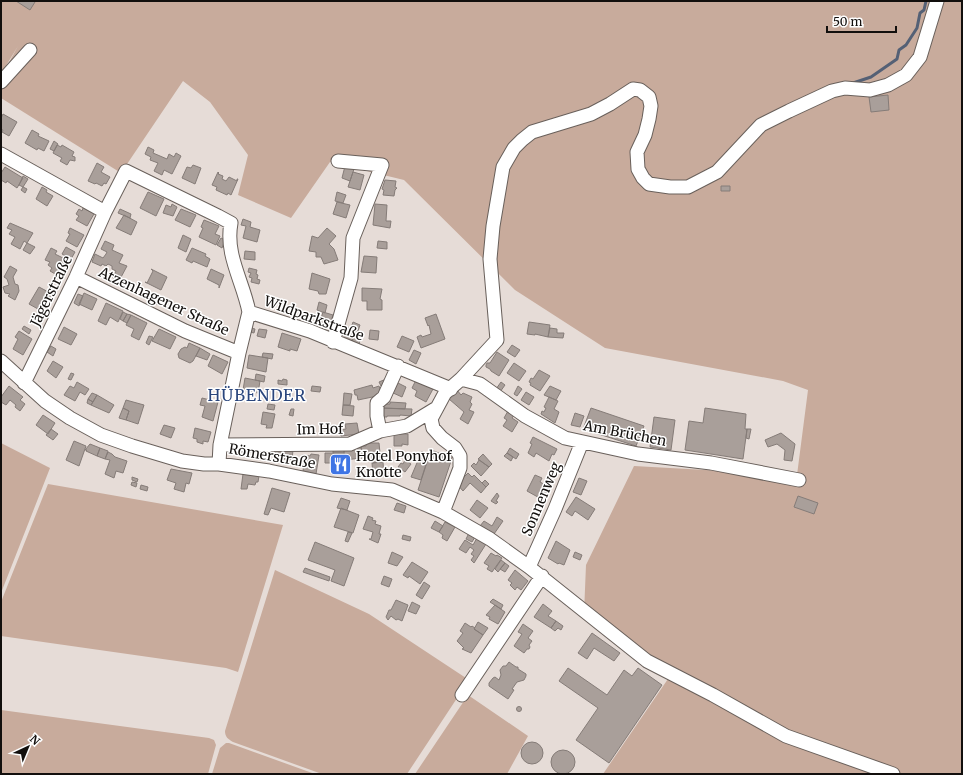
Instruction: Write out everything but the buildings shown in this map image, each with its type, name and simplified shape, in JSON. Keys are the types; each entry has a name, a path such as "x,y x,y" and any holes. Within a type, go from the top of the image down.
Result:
{"street":[{"path":"443,512 460,468 460,456 455,448 442,438 433,428 431,419 435,409 445,393 461,379 497,340 490,259 493,226 503,168 514,148 532,132 591,114 633,89 640,90 649,97 651,106 648,124 638,152 638,169 643,178 649,184 670,188 688,187 717,172 761,125 832,91 845,88 870,90 888,85 906,75 920,57 937,1"},
{"path":"1,82 30,50"},
{"path":"1,154 105,212"},
{"path":"333,342 351,278 353,238 382,165 338,161"},
{"name":"Jägerstraße","path":"24,383 126,171"},
{"name":"Wildparkstraße","path":"126,171 231,223 229,240 232,255 249,312 310,331 333,342 398,366 450,389"},
{"name":"Atzenhagener Straße","path":"76,277 186,331 238,353"},
{"name":"Atzenhagener Straße","path":"218,464 220,444 238,353 249,312"},
{"name":"Römerstraße","path":"1,361 45,401 70,418 101,435 182,461 269,470 332,484 392,490 443,512 490,539 542,576 647,661 713,695 786,736 893,774"},
{"path":"380,431 377,416 377,403 384,397 398,366"},
{"name":"Am Brüchen","path":"461,379 480,384 525,416 565,438 638,454 711,463 799,480"},
{"name":"Im Hof","path":"220,444 350,444 380,431 407,426 435,409"},
{"name":"Sonnenweg","path":"529,567 555,509 582,442"},
{"path":"462,694 542,576"}],"shaded area":[{"path":"1,1 962,1 962,774 603,774 670,676 584,613 586,565 634,466 797,475 808,390 783,381 605,348 515,290 404,180 330,162 291,218 238,195 248,155 210,102 183,81 121,173 1,98 1,77 18,46 1,74"},
{"path":"1,443 50,468 1,593"},
{"path":"48,484 283,525 238,672 226,668 1,636 1,602"},
{"path":"275,570 369,614 469,680 407,774 322,774 233,742 226,736 225,731"},
{"path":"468,695 528,736 507,774 415,774"},
{"path":"1,710 209,738 214,740 216,745 208,774 1,774"},
{"path":"226,743 315,774 212,774 220,748"}],"waterway":[{"path":"853,83 871,77 897,59 899,50 906,45 917,28 920,13 924,10 926,1"}],"place":[{"name":"Hotel Ponyhof Knotte","path":"340,464"}],"district":[{"name":"HÜBENDER","path":"257,395"}]}
